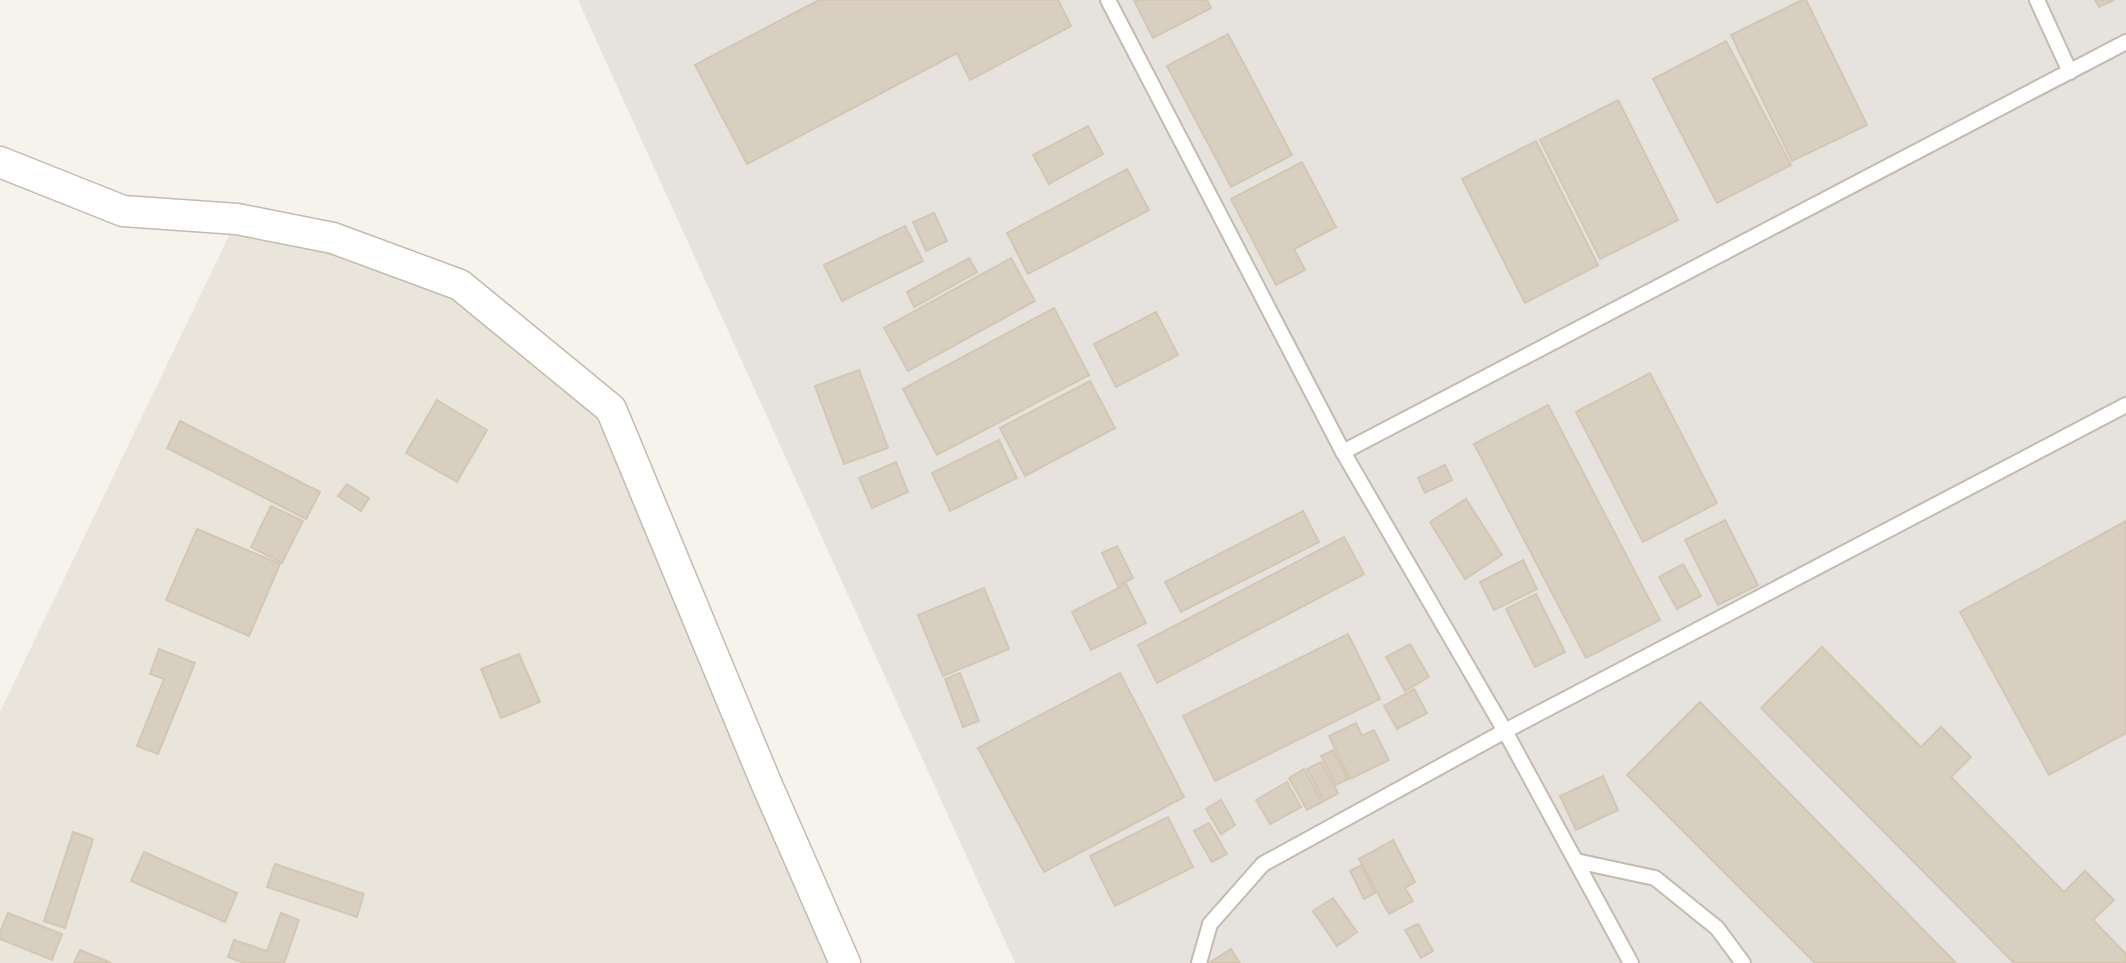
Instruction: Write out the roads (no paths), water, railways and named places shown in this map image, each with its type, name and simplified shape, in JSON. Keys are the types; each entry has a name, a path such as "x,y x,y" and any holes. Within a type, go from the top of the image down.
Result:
{"street":[{"path":"0,162 123,211 237,219 333,238 460,285 611,410 764,778 845,963"}],"lane":[{"path":"1108,0 1343,452 1505,731 1631,963"},
{"path":"2037,0 2070,72"},
{"path":"1343,452 2126,42"},
{"path":"1199,963 1210,924 1263,864 1505,731 2126,405"},
{"path":"1576,861 1655,878 1717,928 1743,963"}]}
